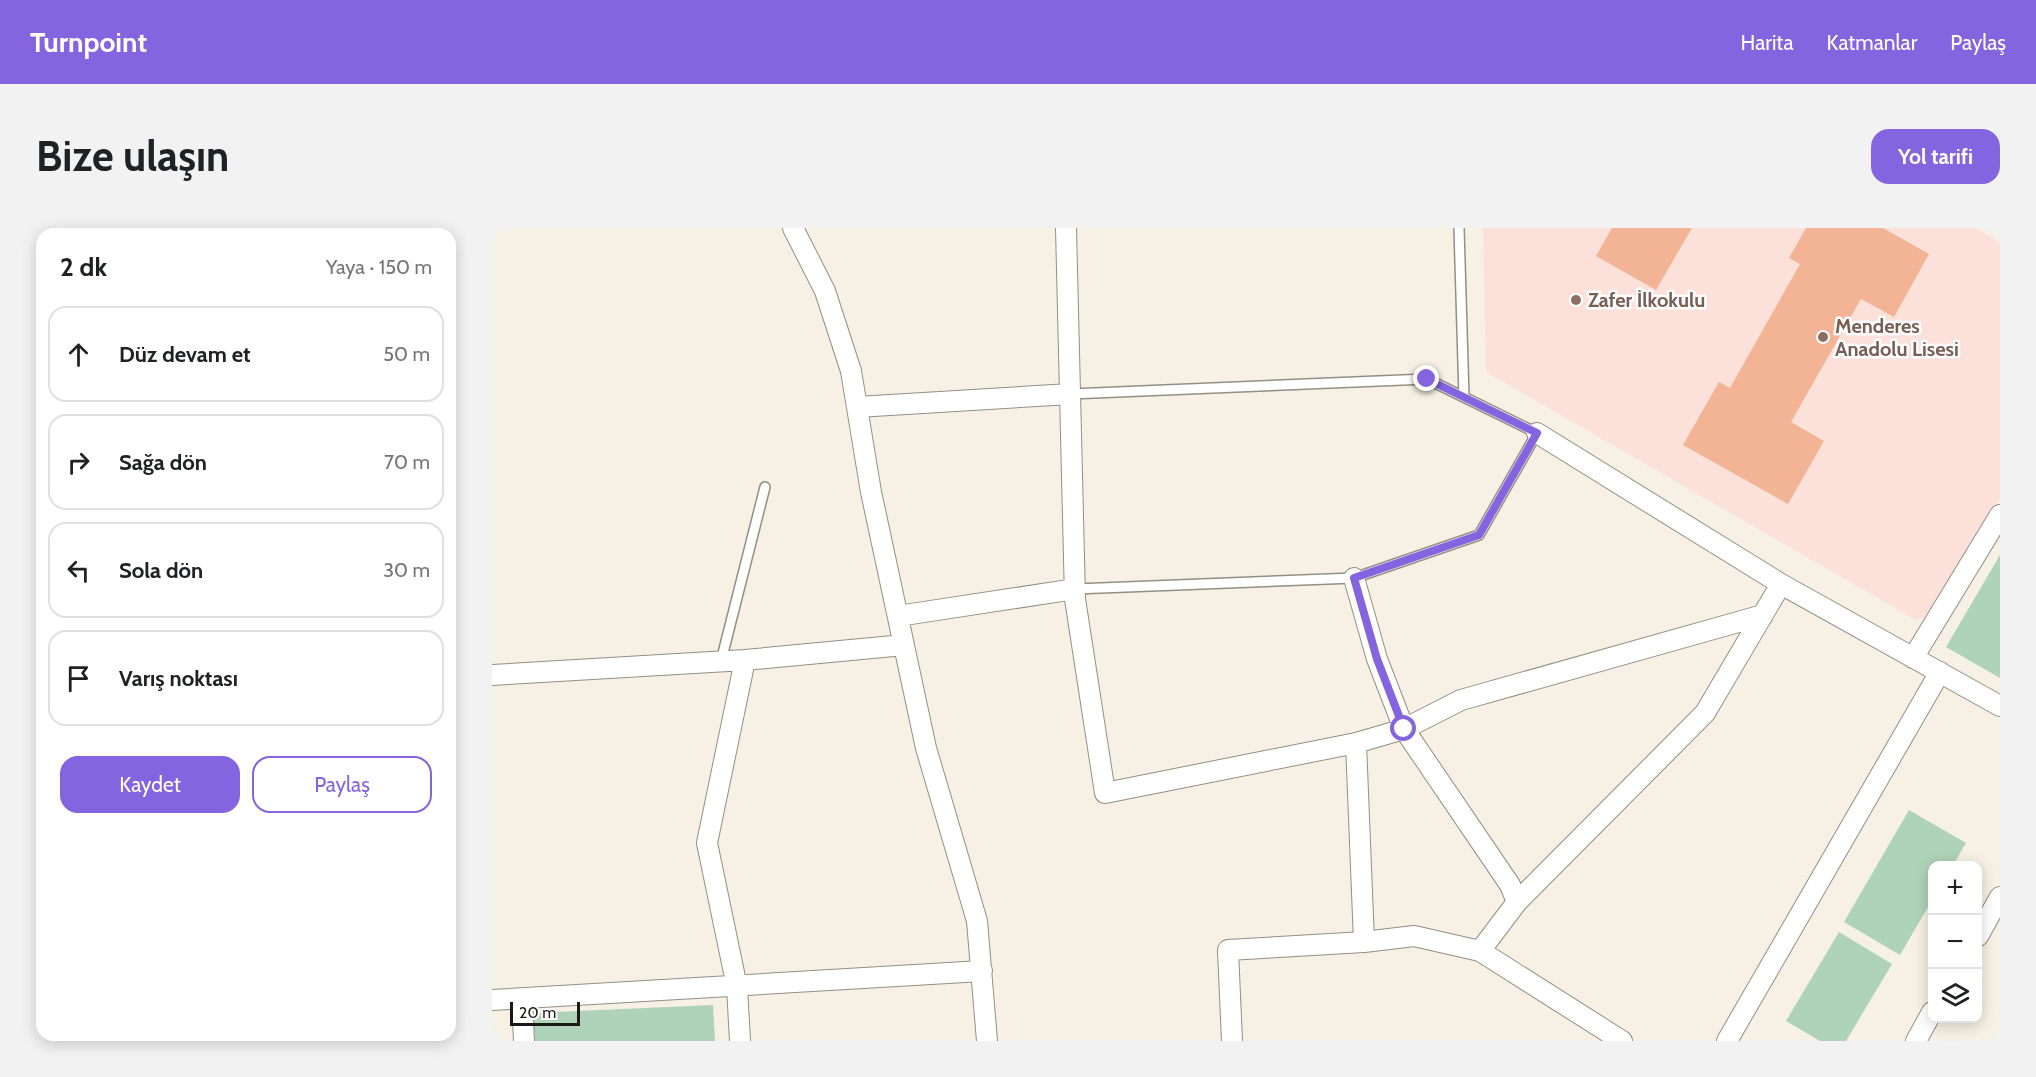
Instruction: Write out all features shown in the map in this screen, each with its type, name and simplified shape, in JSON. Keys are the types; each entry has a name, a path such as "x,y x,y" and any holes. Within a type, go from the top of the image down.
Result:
{"street":[{"path":"793,228 825,291 851,371 871,492 926,748 977,921 987,1041"},
{"path":"1066,228 1075,588 1106,793 1356,743 1404,729 1461,700 1763,615"},
{"path":"857,407 1070,394"},
{"path":"1537,433 1782,584 2000,706"},
{"path":"1913,658 2000,515"},
{"path":"1354,578 1377,659 1404,729 1510,885 1517,902"},
{"path":"1480,951 1517,902 1705,713 1782,584"},
{"path":"898,616 1075,588"},
{"path":"492,675 721,662 904,645"},
{"path":"740,1041 738,987 707,843 745,660"},
{"path":"1727,1041 1940,672"},
{"path":"1356,743 1364,942"},
{"path":"1982,928 2000,897"},
{"path":"1232,1041 1228,950 1364,942 1414,936 1480,951 1622,1041"},
{"path":"492,1000 982,971"},
{"path":"522,999 524,1041"},
{"path":"1916,1041 1928,1019"}],"lane":[{"path":"1459,228 1464,397"},
{"path":"1070,394 1427,379 1537,433 1479,535 1354,578 1075,588"},
{"path":"721,662 765,487"}],"shaded area":[{"name":"Menderes Anadolu Lisesi","path":"1483,228 1976,228 2000,242 2000,499 1932,615 1916,620 1486,372"}],"green space":[{"path":"2000,555 2000,678 1946,647"},
{"path":"1909,810 1966,843 1955,861 1928,861 1928,907 1900,955 1844,922"},
{"path":"1839,932 1892,964 1846,1041 1820,1041 1786,1021"},
{"path":"713,1005 715,1041 535,1041 532,1013"}],"building":[{"path":"1612,228 1692,228 1656,290 1596,256"},
{"path":"1806,228 1883,228 1929,254 1894,317 1861,299 1791,422 1824,441 1788,504 1683,445 1719,382 1730,388 1800,264 1789,258"}],"place":[{"name":"Zafer İlkokulu","path":"1576,300"},
{"name":"Menderes Anadolu Lisesi","path":"1823,337"}],"route":[{"path":"1404,729 1377,659 1354,578 1479,535 1537,433 1427,379"}]}
